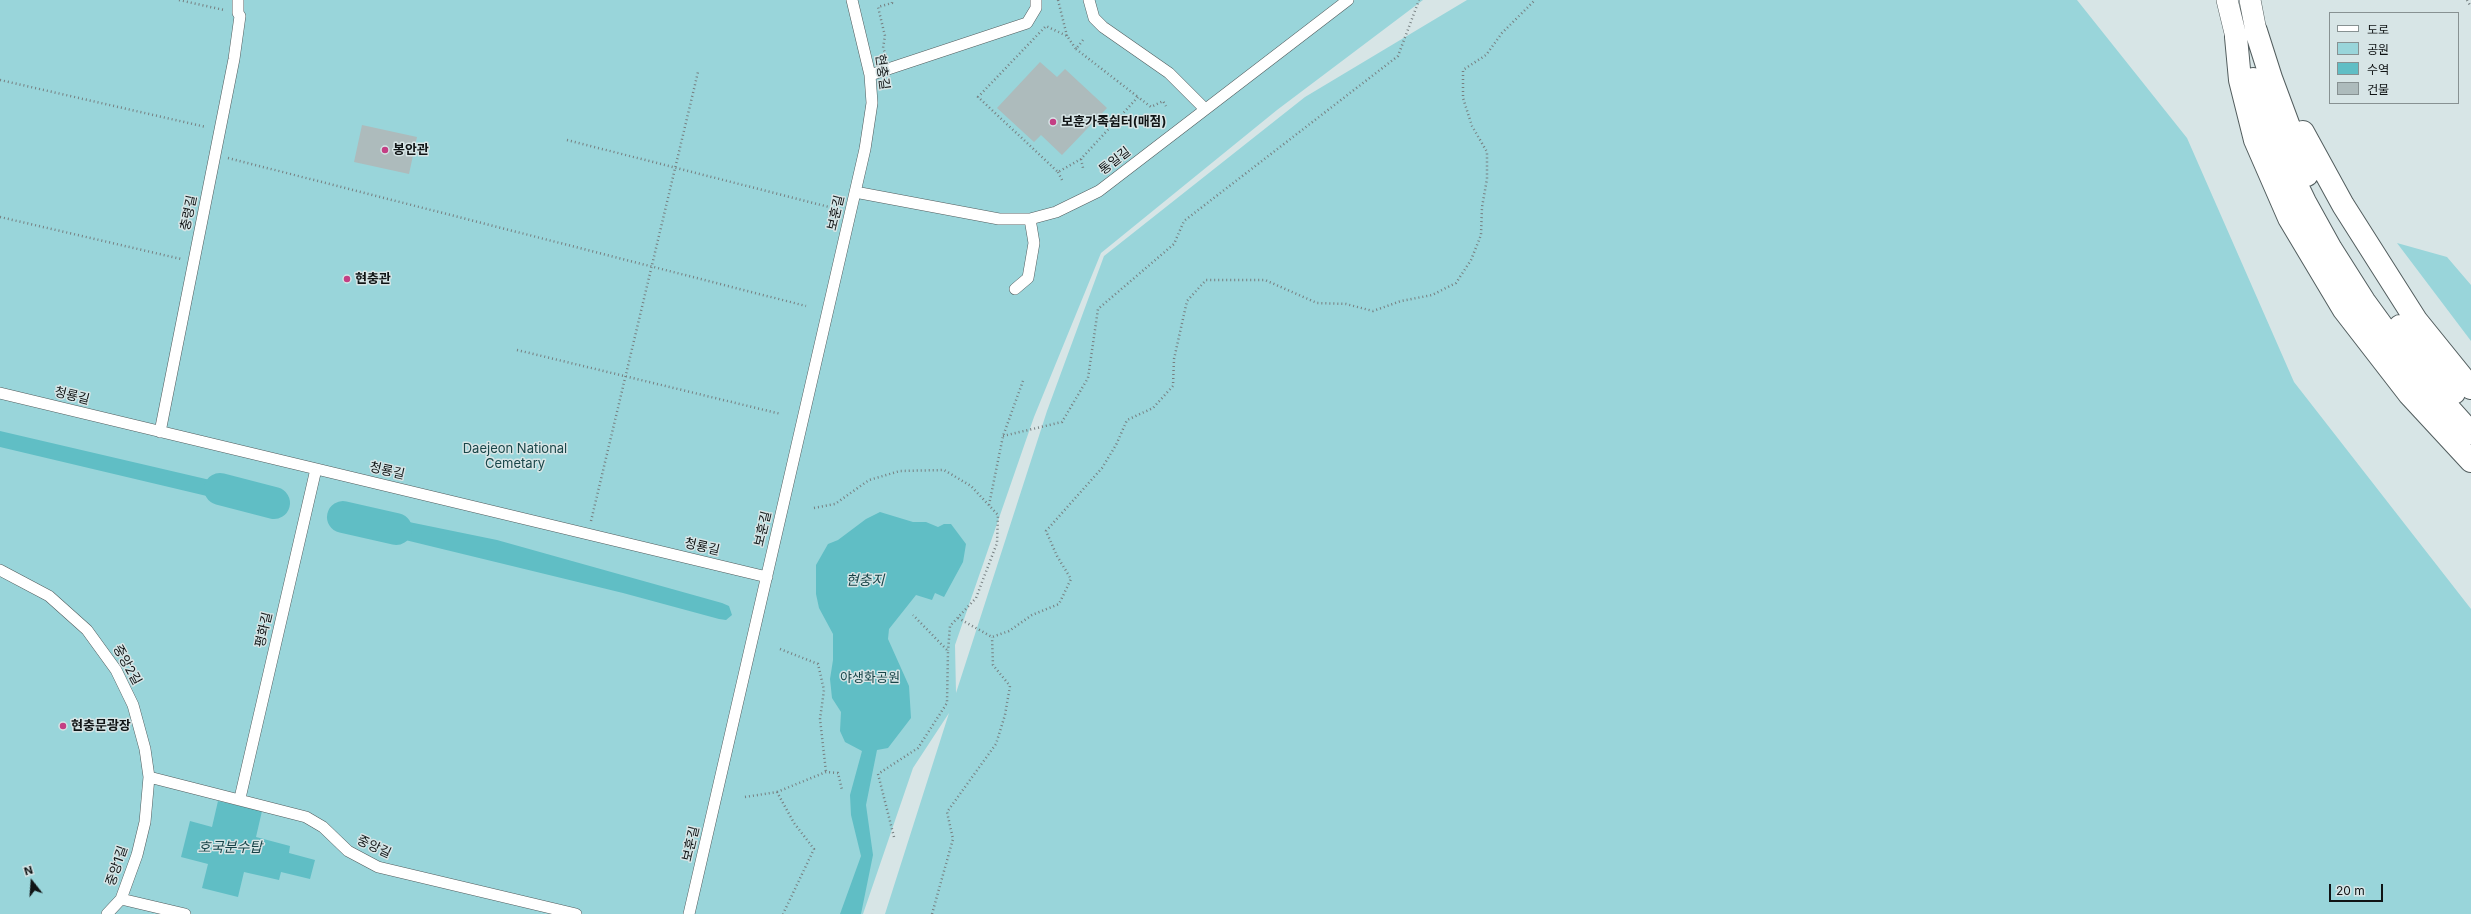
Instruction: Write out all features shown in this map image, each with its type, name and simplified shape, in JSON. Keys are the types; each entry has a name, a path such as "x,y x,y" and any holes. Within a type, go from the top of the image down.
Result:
{"main road":[{"path":"2246,34 2343,206 2416,320 2471,388"},
{"path":"2246,34 2324,214 2387,308 2471,414"},
{"path":"2246,34 2274,138 2305,202 2331,249 2364,301 2412,367 2471,433"},
{"path":"2246,34 2240,80 2255,140 2288,218 2344,310 2409,394 2471,461"}],"street":[{"path":"2227,0 2246,34"},
{"path":"2246,34 2250,0"}],"lane":[{"name":"충령길","path":"160,432 234,59 240,16 238,13 238,0"},
{"name":"현충길","path":"852,0 870,75 872,103 865,150"},
{"path":"870,75 1027,23 1036,8 1036,0"},
{"path":"1089,0 1094,18 1102,27 1169,73 1205,109"},
{"name":"통일길","path":"855,192 999,219 1030,219 1056,212 1099,191 1348,0"},
{"name":"보훈길","path":"689,914 865,150"},
{"path":"1015,289 1028,278 1034,243 1030,219"},
{"name":"청룡길","path":"0,393 767,577"},
{"name":"평화길","path":"240,798 316,469"},
{"name":"중앙2길","path":"0,570 49,596 87,630 116,670 133,705 145,749 149,777 145,822"},
{"name":"중앙길","path":"149,777 240,798 306,816 323,827 348,851 378,868 576,914"},
{"name":"중앙1길","path":"107,914 121,899 137,855 145,822"},
{"path":"121,899 185,914"}],"path":[{"path":"179,0 238,13"},
{"path":"887,59 883,48 885,36 878,7 892,3 892,0"},
{"path":"1058,0 1067,36 1076,49 1151,107 1163,101 1166,106"},
{"path":"1003,436 1062,422 1088,378 1098,309 1174,244 1184,221 1398,56 1419,0"},
{"path":"958,618 992,637 1009,631 1032,615 1059,604 1071,579 1057,556 1046,531 1102,468 1116,445 1127,420 1153,408 1173,386 1174,359 1187,301 1206,280 1265,280 1317,303 1346,304 1374,311 1401,301 1432,295 1456,283 1471,260 1480,235 1482,207 1488,179 1487,152 1472,126 1463,98 1463,70 1486,55 1502,33 1535,0"},
{"path":"2467,0 2471,6"},
{"path":"1062,180 1058,172 978,97 1046,26 1067,36"},
{"path":"1076,49 1083,40"},
{"path":"588,534 698,72"},
{"path":"0,80 220,130"},
{"path":"1058,172 1081,159 1138,97"},
{"path":"567,140 830,207"},
{"path":"216,155 806,306"},
{"path":"1081,159 1083,168"},
{"path":"0,217 193,262"},
{"path":"517,350 781,414"},
{"path":"989,506 1003,436 1023,381"},
{"path":"814,508 835,504 869,480 900,471 944,470 971,486 998,515 998,543 976,598 950,626 947,703 918,748 878,774 894,837"},
{"path":"913,616 948,651"},
{"path":"932,914 953,840 947,812 996,744 1006,715 1010,686 993,665 992,637"},
{"path":"780,649 818,664 824,690 820,719 826,772"},
{"path":"745,797 777,792 826,772 838,773 842,790"},
{"path":"777,792 794,823 814,849 783,914"}],"green space":[{"path":"0,0 1423,0 1277,110 1101,253 1034,417 955,645 956,693 1047,411 1104,256 1305,97 1467,0 2077,0 2187,138 2294,382 2471,609 2471,914 885,914 949,713 913,768 863,914 0,914"},
{"path":"2397,243 2447,257 2471,285 2471,341"}],"water":[{"path":"0,431 253,490 262,499 249,506 0,447"},
{"name":"현충지","path":"880,512 913,522 926,522 938,527 944,524 951,524 966,544 963,562 944,597 935,593 932,600 916,595 889,629 888,639 909,686 911,718 888,748 877,750 866,805 873,855 861,914 840,914 861,856 851,815 850,795 862,751 845,742 840,731 841,712 832,698 830,679 833,660 833,634 819,608 816,594 816,565 828,544 838,540 866,519"},
{"path":"365,513 497,540 722,603 729,606 732,615 726,620 719,619 623,593 360,529 354,519"},
{"name":"호국분수탑","path":"218,801 262,811 256,837 290,846 289,853 315,860 310,879 281,872 279,880 244,872 238,897 202,888 208,864 181,857 190,821 212,827"}],"building":[{"name":"보훈가족쉼터(매점)","path":"1040,62 1057,77 1065,69 1107,108 1062,155 1041,135 1034,142 997,108"},
{"name":"봉안관","path":"362,125 417,137 409,174 354,162"}],"waterway":[{"path":"220,489 274,503"},
{"path":"343,517 396,529"}],"place":[{"name":"보훈가족쉼터(매점)","path":"1053,122"},
{"name":"봉안관","path":"385,150"},
{"name":"현충관","path":"347,279"},
{"name":"현충문광장","path":"63,726"}],"park label":[{"name":"Daejeon National Cemetary","path":"515,456"},
{"name":"야생화공원","path":"870,678"}]}
